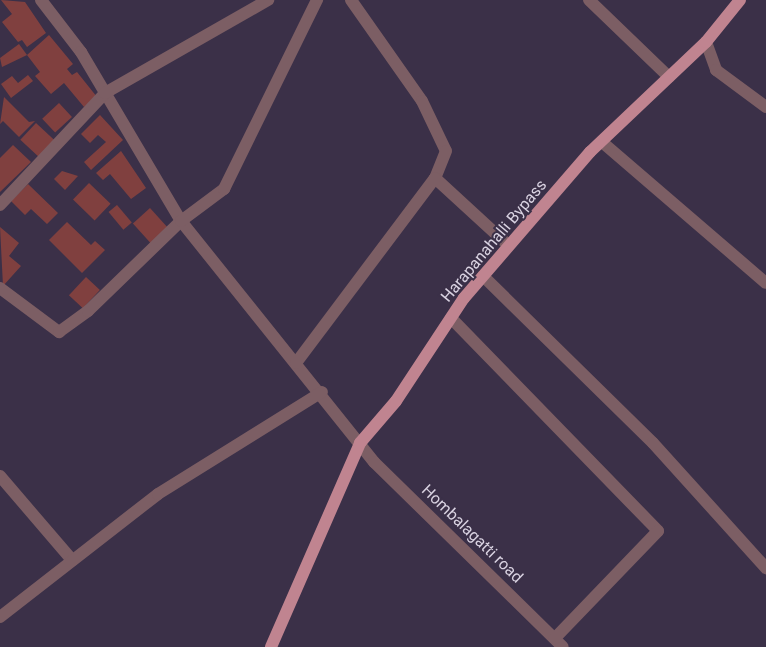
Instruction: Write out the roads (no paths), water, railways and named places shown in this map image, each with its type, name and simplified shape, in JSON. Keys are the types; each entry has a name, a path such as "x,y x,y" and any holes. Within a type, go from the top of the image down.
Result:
{"main road":[{"name":"Harapanahalli Bypass","path":"271,647 360,444 396,401 451,318 483,276 602,142 706,42 740,0"}],"street":[{"name":"Hombalagatti road","path":"41,0 105,93 181,221 296,363 322,392 360,444 559,643"},
{"path":"0,205 105,93 268,0"},
{"path":"0,288 59,332 88,311 181,221 224,189 317,0"},
{"path":"296,363 436,178 446,151 422,101 351,0"},
{"path":"589,0 670,77"},
{"path":"706,42 716,70 766,107"},
{"path":"602,142 766,283"},
{"path":"436,178 509,246"},
{"path":"483,276 646,436 751,549 766,568"},
{"path":"451,318 658,530 559,643"},
{"path":"0,616 158,494 322,392"},
{"path":"0,476 72,560"},
{"path":"751,549 766,548"}]}
